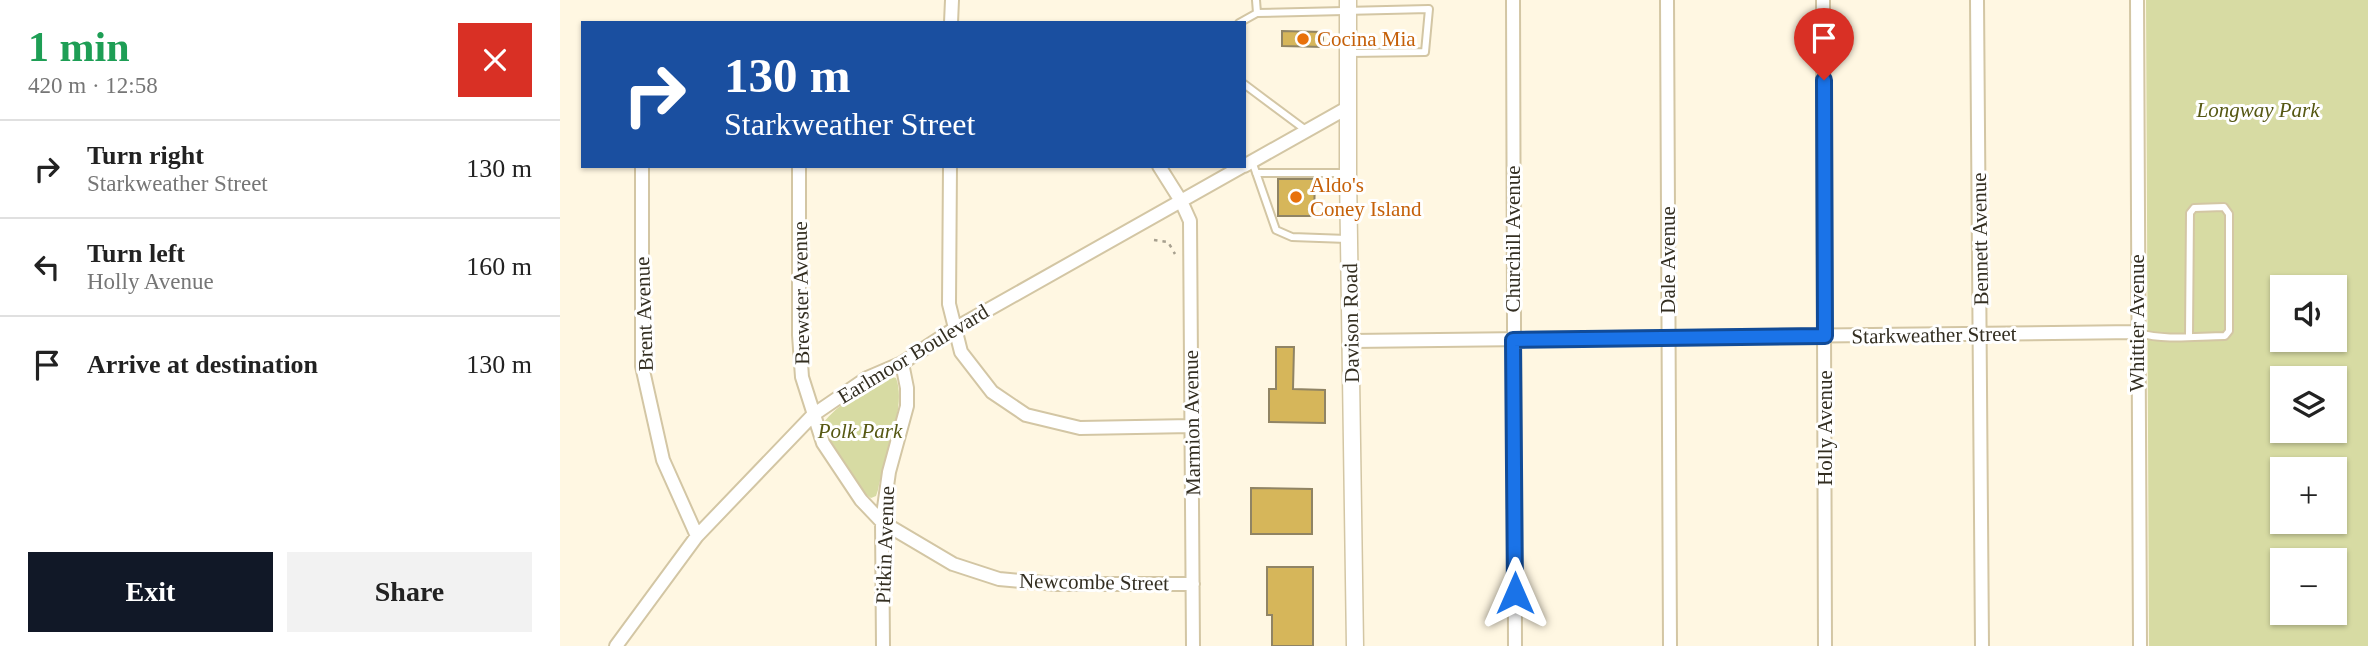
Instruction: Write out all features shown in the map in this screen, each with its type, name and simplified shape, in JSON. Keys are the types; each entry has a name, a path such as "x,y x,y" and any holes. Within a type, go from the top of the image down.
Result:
{"main road":[{"name":"Davison Road","path":"1348,6 1347,107 1355,646"}],"street":[{"path":"951,0 951,21"},
{"name":"Churchill Avenue","path":"1513,0 1515,646"},
{"name":"Dale Avenue","path":"1667,0 1670,646"},
{"name":"Holly Avenue","path":"1823,0 1825,646"},
{"name":"Bennett Avenue","path":"1977,0 1982,646"},
{"name":"Whittier Avenue","path":"2137,0 2140,646"},
{"name":"Earlmoor Boulevard","path":"616,646 697,536 813,415 867,378 902,363 954,328 1181,201 1249,167 1347,107"},
{"name":"Brent Avenue","path":"642,168 642,366 663,460 697,536"},
{"name":"Brewster Avenue","path":"799,168 799,335 802,377 823,443 861,500 882,522"},
{"path":"950,168 949,304 961,352 992,392 1026,415 1080,428 1192,426"},
{"name":"Marmion Avenue","path":"1160,168 1190,221 1193,646"},
{"name":"Starkweather Street","path":"1352,341 2137,332"},
{"name":"Pitkin Avenue","path":"883,646 882,522 889,472 907,406 902,363"},
{"name":"Newcombe Street","path":"882,522 953,564 999,579 1056,584 1193,584"}],"lane":[{"path":"1256,0 1256,13"},
{"path":"1348,53 1425,52 1429,0"},
{"path":"1242,21 1256,13 1348,6 1429,9"},
{"path":"1246,85 1307,131"},
{"path":"1348,173 1249,167 1276,230 1292,237 1349,239"},
{"path":"2137,332 2151,337 2225,336 2230,331 2229,214 2224,207 2194,208 2190,213 2189,336"}],"path":[{"path":"1154,240 1168,242 1175,254"}],"green space":[{"name":"Longway Park","path":"2146,0 2368,0 2368,646 2149,646"},
{"name":"Polk Park","path":"888,376 896,378 899,390 897,418 878,490 876,496 871,498 865,494 836,452 822,424 844,403"}],"building":[{"name":"Cocina Mia","path":"1282,31 1323,32 1323,47 1282,46"},
{"name":"Aldo's Coney Island","path":"1278,179 1315,179 1314,216 1278,216"},
{"path":"1276,347 1294,347 1293,389 1325,390 1325,423 1269,422 1269,389 1276,389"},
{"path":"1251,488 1312,489 1312,534 1251,534"},
{"path":"1267,567 1313,567 1313,646 1272,646 1272,615 1267,615"}],"place":[{"name":"Cocina Mia","path":"1303,39"},
{"name":"Aldo's Coney Island","path":"1296,197"}],"route":[{"path":"1515,593 1513,340 1825,336 1824,80"}]}
